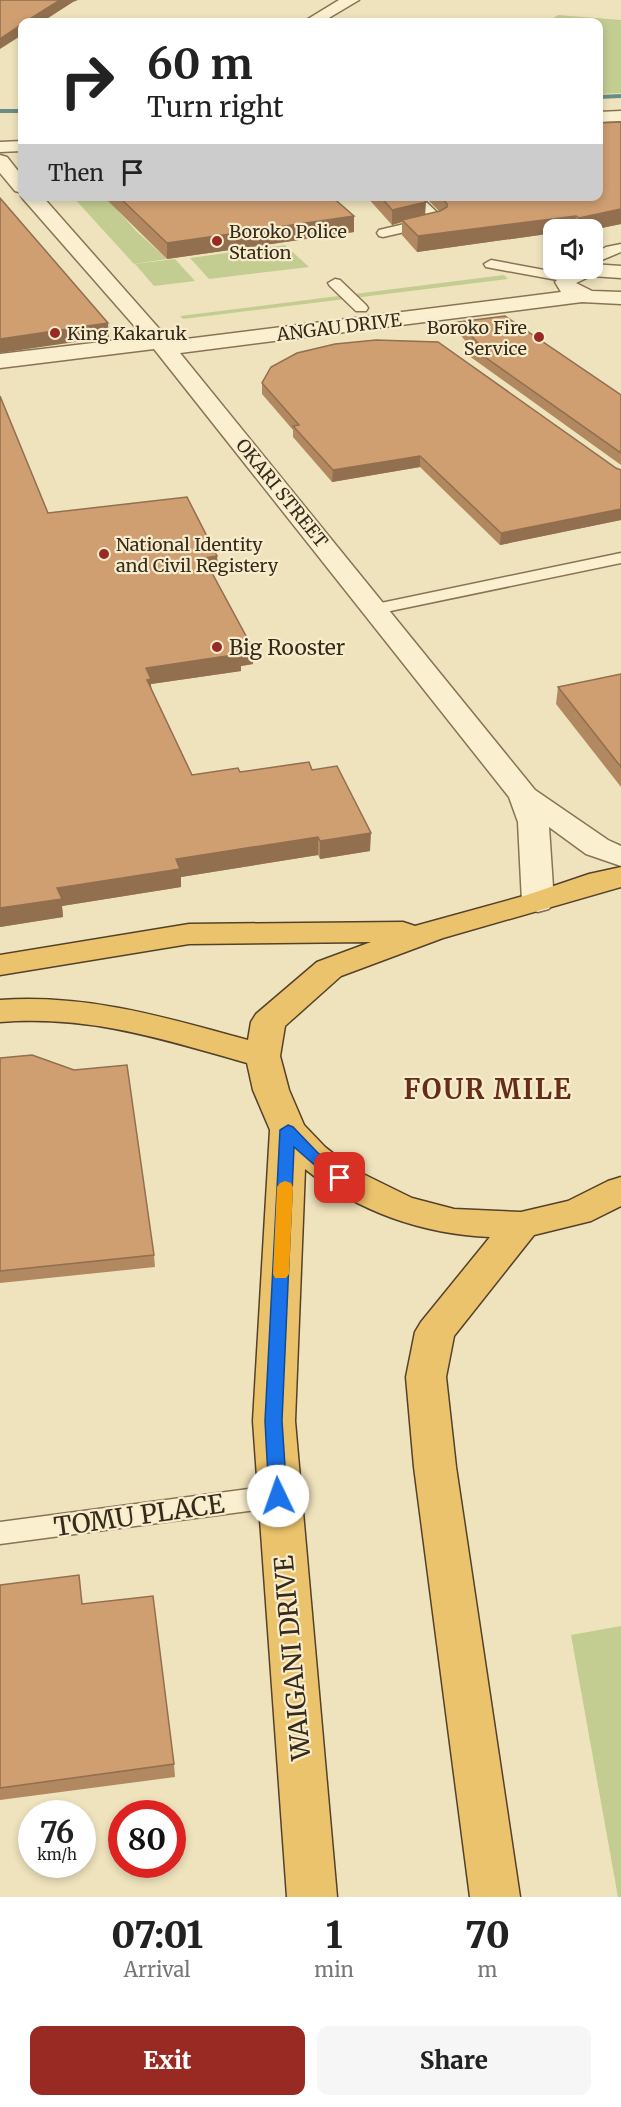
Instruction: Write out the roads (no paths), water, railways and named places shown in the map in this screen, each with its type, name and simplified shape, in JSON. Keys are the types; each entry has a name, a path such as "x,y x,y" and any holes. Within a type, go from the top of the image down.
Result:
{"highway":[{"path":"621,877 600,881 538,902 431,931 329,969 268,1022 263,1056 271,1090 288,1130 312,1156 340,1178 400,1208 454,1222 521,1225 578,1212 621,1190"},
{"path":"0,965 189,934 431,931"},
{"path":"0,1011 25,1008 84,1011 130,1020 263,1056"},
{"name":"WAIGANI DRIVE","path":"288,1130 274,1421 278,1496 312,1897"},
{"path":"495,1897 435,1467 426,1377 435,1332 521,1225"}],"street":[{"path":"318,18 351,0"},
{"path":"603,117 621,116"},
{"path":"0,147 18,146"},
{"path":"0,161 18,182"},
{"name":"OKARI STREET","path":"35,201 160,342 524,796 597,847 621,857"},
{"path":"603,271 621,272"},
{"path":"160,342 543,278"},
{"path":"574,279 569,288 584,296"},
{"name":"ANGAU DRIVE","path":"0,361 584,296 621,298"},
{"name":"OKARI STREET","path":"524,796 533,822 538,902"}],"lane":[{"path":"383,233 439,220 418,201"},
{"path":"603,255 611,250 621,248"},
{"path":"491,264 543,269"},
{"path":"335,283 361,308"},
{"path":"376,609 621,558"},
{"name":"TOMU PLACE","path":"0,1533 278,1496"}],"waterway":[{"path":"603,97 621,96"},
{"path":"0,111 18,111"}],"place":[{"name":"Boroko Police Station","path":"217,241"},
{"name":"King Kakaruk","path":"55,333"},
{"name":"Boroko Fire Service","path":"539,337"},
{"name":"National Identity and Civil Registery","path":"104,554"},
{"name":"Big Rooster","path":"217,647"}],"district":[{"name":"FOUR MILE","path":"488,1089"}]}
